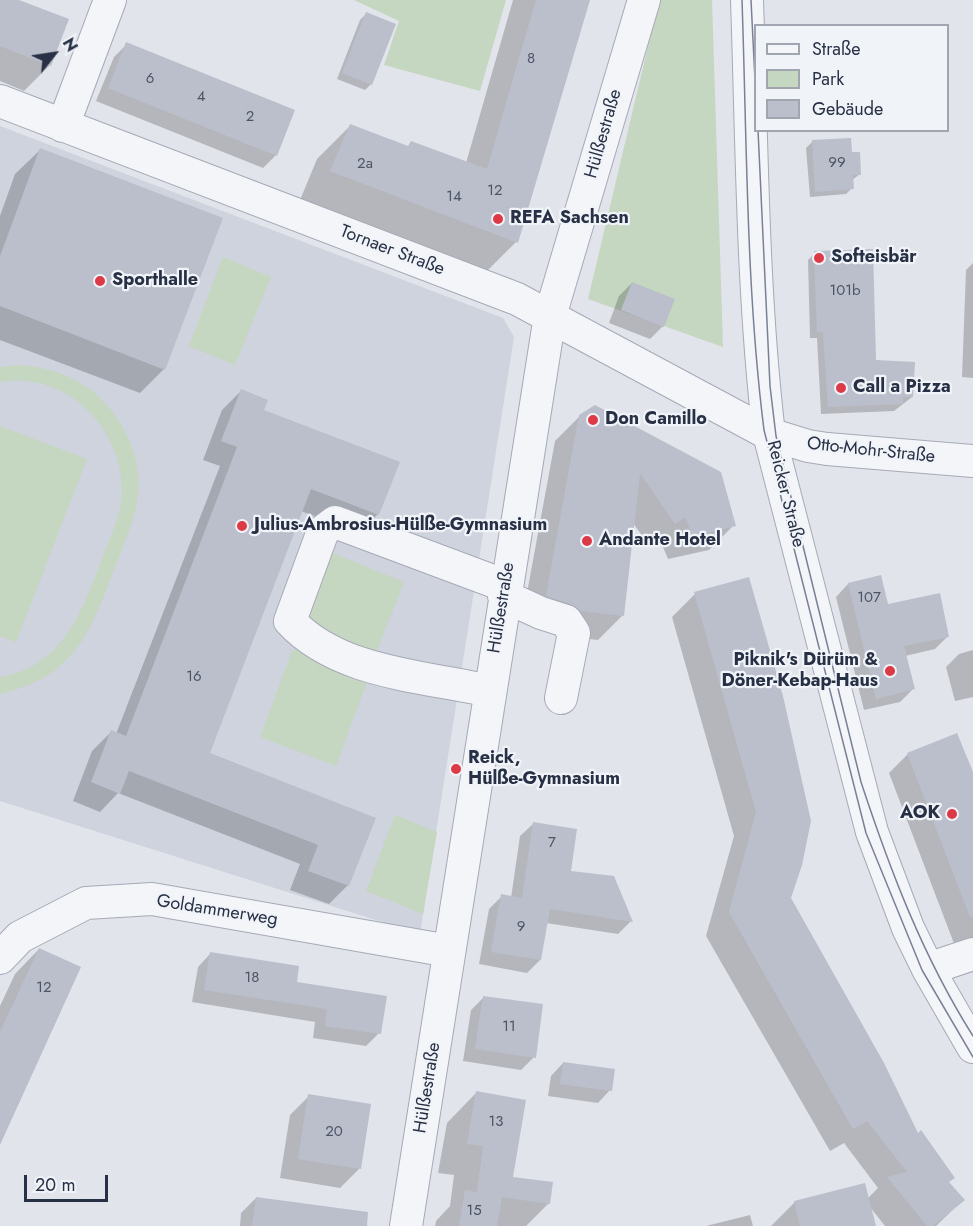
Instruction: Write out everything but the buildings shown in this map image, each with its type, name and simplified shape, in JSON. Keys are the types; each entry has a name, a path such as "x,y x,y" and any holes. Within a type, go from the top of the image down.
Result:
{"street":[{"path":"63,126 110,0"},
{"name":"Hülßestraße","path":"406,1226 550,316 644,0"},
{"name":"Reicker Straße","path":"747,0 764,386 770,434 857,783 888,879 928,969 973,1047"},
{"name":"Tornaer Straße","path":"0,101 506,294 770,434"},
{"name":"Otto-Mohr-Straße","path":"770,434 808,447 973,461"},
{"path":"489,691 362,664 305,638 290,621 323,531 335,522 505,591 541,614 566,621 574,633 561,698"},
{"name":"Goldammerweg","path":"0,958 20,938 86,903 152,899 449,951"},
{"path":"928,969 973,954"}],"shaded area":[{"name":"Julius-Ambrosius-Hülße-Gymnasium","path":"0,126 503,318 514,337 420,934 0,801"}],"green space":[{"path":"354,0 506,0 480,91 384,65 399,21"},
{"path":"659,0 712,0 723,347 588,299"},
{"path":"223,257 271,277 235,365 189,346"},
{"path":"19,365 42,368 65,375 79,382 105,402 124,430 131,446 136,462 138,494 131,524 104,595 86,634 75,651 62,665 45,677 25,687 0,694 0,677 22,671 40,661 68,633 87,596 113,532 122,491 119,467 112,445 101,425 86,408 68,395 47,385 24,381 0,382 0,367"},
{"path":"0,426 87,459 16,642 0,636"},
{"path":"330,552 404,582 375,655 312,629 304,615"},
{"path":"303,645 371,671 336,766 260,737 292,651"},
{"path":"395,815 437,832 423,914 366,891"}],"tram line":[{"path":"742,0 750,269 764,430 866,833 922,970 973,1057"},
{"path":"751,0 754,60"},
{"path":"758,132 770,386 776,436 861,782 884,848 923,944 973,1036"}],"place":[{"name":"REFA Sachsen","path":"498,219"},
{"name":"Softeisbär","path":"819,258"},
{"name":"Sporthalle","path":"100,281"},
{"name":"Call a Pizza","path":"841,388"},
{"name":"Don Camillo","path":"593,420"},
{"name":"Julius-Ambrosius-Hülße-Gymnasium","path":"242,526"},
{"name":"Andante Hotel","path":"587,541"},
{"name":"Piknik's Dürüm & Döner-Kebap-Haus","path":"890,671"},
{"name":"Reick, Hülße-Gymnasium","path":"456,769"},
{"name":"AOK","path":"952,814"}]}
